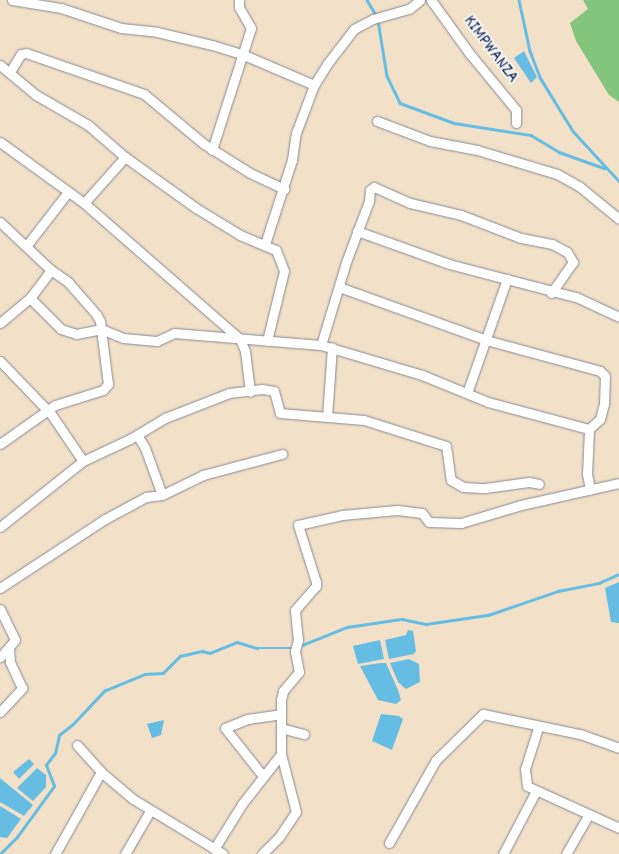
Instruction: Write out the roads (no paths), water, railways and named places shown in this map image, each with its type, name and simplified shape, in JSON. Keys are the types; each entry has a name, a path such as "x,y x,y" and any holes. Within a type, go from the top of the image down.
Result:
{"street":[{"path":"12,0 61,8 121,28 157,32 244,55 314,85"},
{"path":"212,150 244,55 251,28 239,7 239,0"},
{"path":"265,244 284,189 296,134 314,85 354,29 373,19 409,9 420,0"},
{"name":"KIMPWANZA","path":"431,0 470,54 516,110 516,123"},
{"path":"10,72 21,54 26,53 144,94 212,150 284,189"},
{"path":"0,65 36,95 88,125 125,157 231,231 265,244 278,254 284,271 267,341"},
{"path":"377,121 430,141 477,150 557,174 580,187 619,219"},
{"path":"0,142 84,203 240,339 250,392"},
{"path":"84,203 125,157"},
{"path":"321,345 357,231 369,201 370,190 376,187 418,206 461,215 522,238 552,244 568,252 573,262 551,293"},
{"path":"27,245 68,192"},
{"path":"0,222 27,245 51,270 68,282 96,314 101,329 107,387 47,410 0,444"},
{"path":"357,231 449,264 551,293 576,297 619,317"},
{"path":"2,318 30,298 51,270"},
{"path":"467,393 507,279"},
{"path":"339,287 486,340 600,371 605,376 604,404 600,419 589,429 590,490"},
{"path":"30,298 62,329 76,334 101,329 123,338 157,340 174,333 332,347 422,375 467,393 589,429"},
{"path":"327,417 332,347"},
{"path":"0,361 47,410 83,461"},
{"path":"0,527 83,461 136,435 165,418 229,394 262,389 274,391 280,413 364,420 446,446 451,480 463,486 485,488 529,482 539,484"},
{"path":"136,435 145,448 162,494"},
{"path":"0,588 105,519 146,497 162,494 203,475 282,454"},
{"path":"262,854 279,837 296,812 281,754 283,691 299,672 295,647 294,610 316,586 299,524 342,515 397,510 422,513 429,522 461,524 515,506 619,483"},
{"path":"0,609 15,640 0,657"},
{"path":"0,712 22,688 10,662 9,649"},
{"path":"263,776 225,728 247,719 281,714"},
{"path":"389,843 436,760 483,714 538,728 580,734 619,748"},
{"path":"281,728 304,734"},
{"path":"538,728 524,780 526,786 619,828"},
{"path":"77,745 101,772 150,811 223,854"},
{"path":"214,849 263,776 281,754"},
{"path":"55,854 101,772"},
{"path":"503,854 536,791"},
{"path":"125,854 150,811"},
{"path":"566,854 589,814"}],"water":[{"path":"524,51 537,77 531,83 514,58"},
{"path":"619,582 619,623 611,622 605,588"},
{"path":"408,630 413,631 416,651 414,654 389,659 385,640 406,635"},
{"path":"380,640 384,659 358,664 353,646"},
{"path":"409,659 419,664 420,682 406,689 398,682 390,663"},
{"path":"386,663 398,690 401,700 396,704 378,700 360,666"},
{"path":"381,714 399,716 403,719 392,750 372,741"},
{"path":"164,720 161,735 152,738 147,724"},
{"path":"29,759 34,764 19,779 13,772"},
{"path":"37,768 46,775 46,787 33,801 17,788"},
{"path":"0,778 33,805 24,816 0,802"},
{"path":"0,806 21,819 7,838 0,837"}],"waterway":[{"path":"367,0 376,15"},
{"path":"519,0 530,51 541,79 573,131 619,181"},
{"path":"378,20 387,76 400,103 454,123 531,135 559,152 604,168"},
{"path":"300,646 347,627 402,619 426,624 488,615 558,591 599,583 619,574"},
{"path":"0,854 17,837 54,786 46,765 55,753 59,735 72,725 104,691 145,674 163,673 180,656 202,651 210,653 237,642 257,648 294,648"}]}
